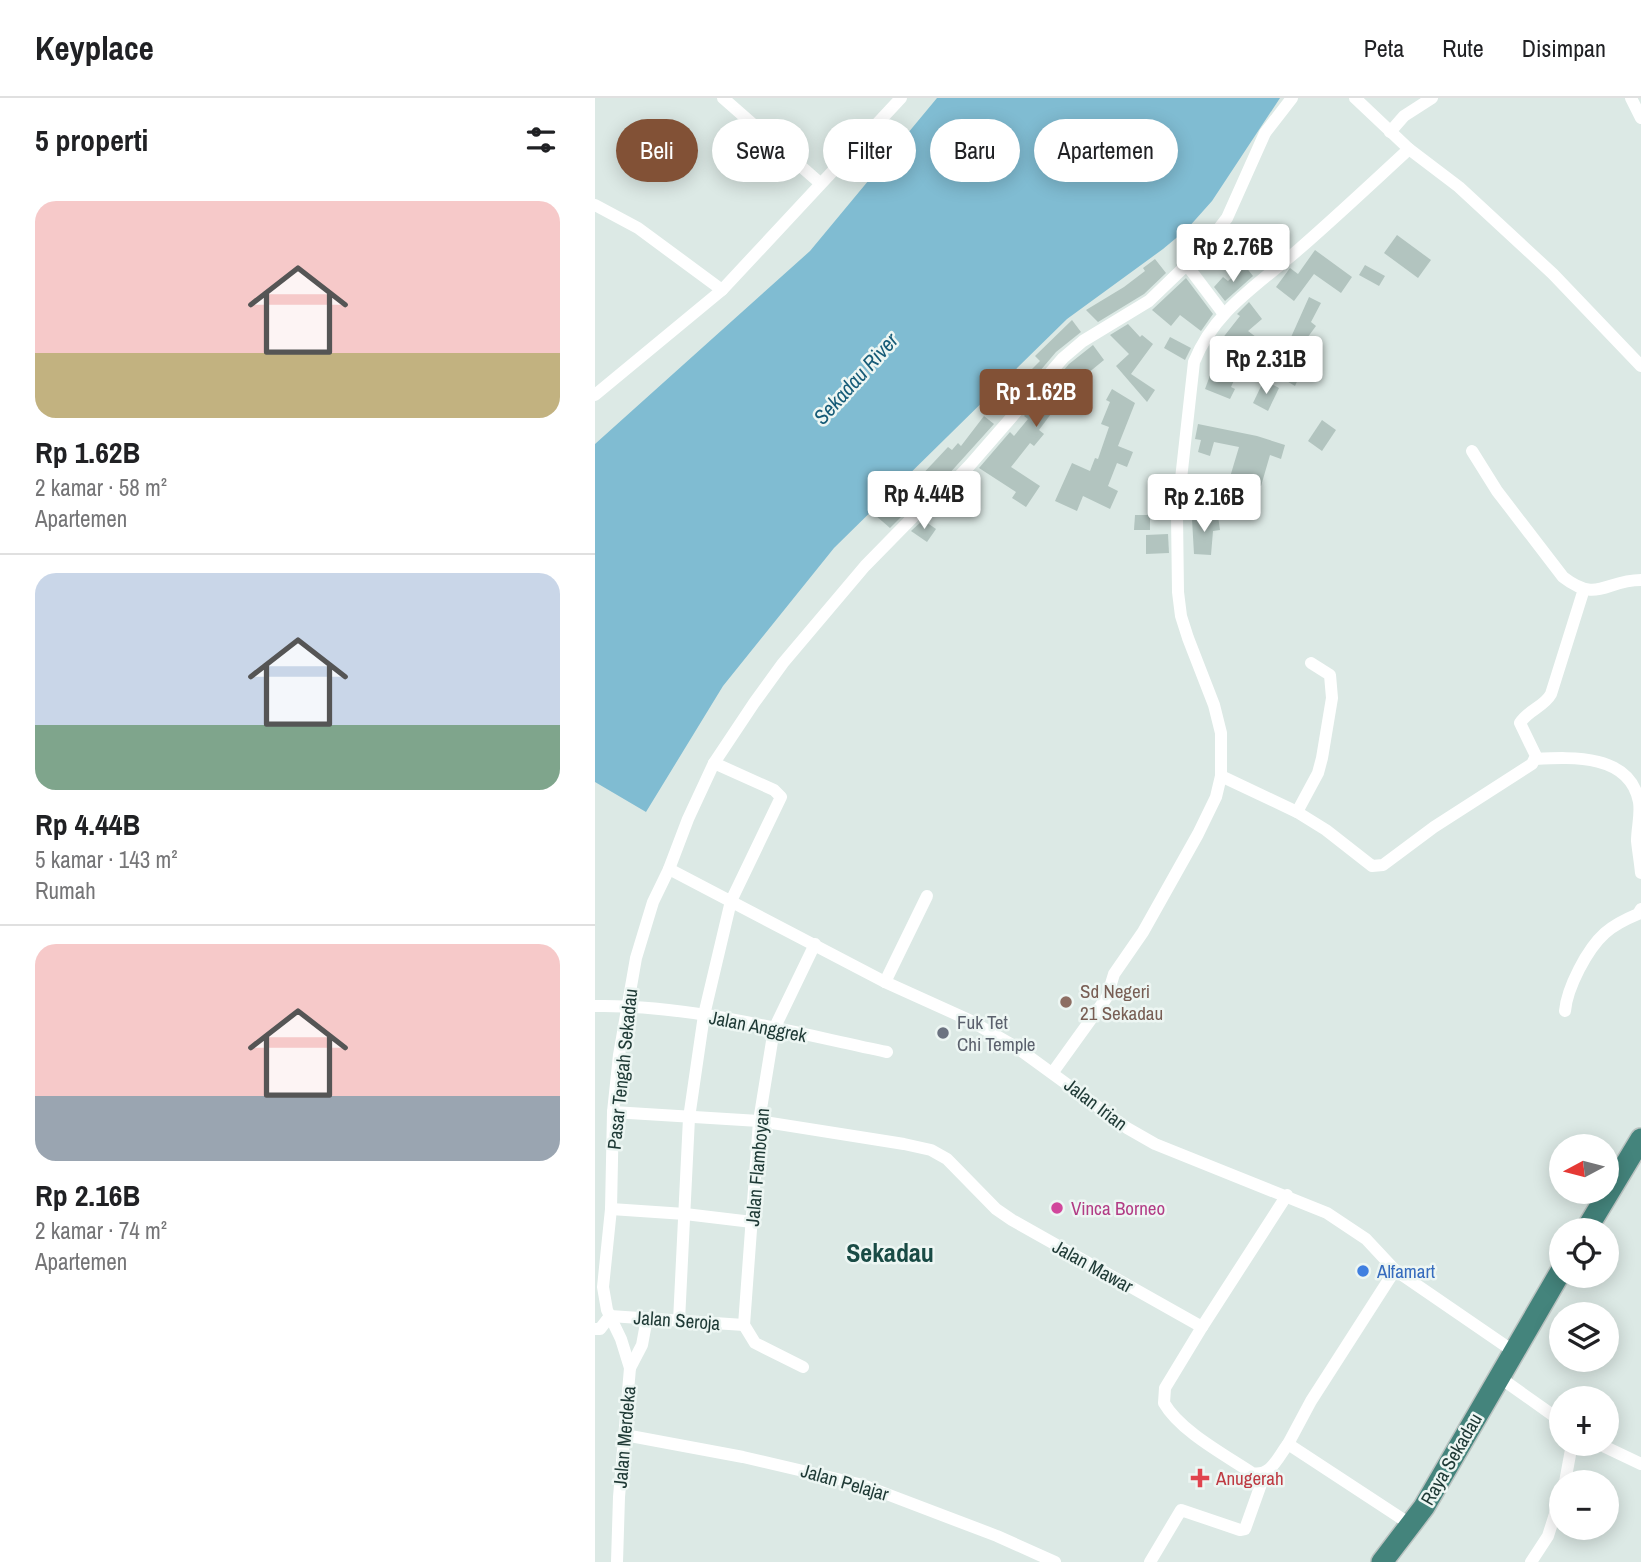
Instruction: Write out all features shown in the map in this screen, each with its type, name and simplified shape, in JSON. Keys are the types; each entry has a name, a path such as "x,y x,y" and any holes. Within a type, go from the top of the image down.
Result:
{"highway":[{"path":"1593,1218 1641,1139"},
{"name":"Raya Sekadau","path":"1382,1562 1424,1507 1551,1288"}],"street":[{"path":"723,98 820,183"},
{"path":"595,395 722,290 901,98"},
{"name":"Pasar Tengah Sekadau","path":"610,1316 603,1287 611,1209 613,1112 636,958 653,902 714,763 783,663 893,537 970,466 1068,353 1149,301 1203,249 1227,218 1265,133 1292,98"},
{"path":"1355,98 1409,149 1459,187 1536,258 1641,366"},
{"path":"1390,132 1404,116 1432,98"},
{"path":"1631,98 1641,118"},
{"path":"1053,1072 1107,997 1114,974 1143,932 1198,834 1216,797 1221,776 1221,733 1214,705 1181,616 1176,552 1177,515 1194,362 1200,346 1223,313 1298,250 1409,149"},
{"path":"595,205 638,228 722,290"},
{"path":"1187,264 1223,313"},
{"path":"1472,451 1497,491 1556,570 1573,585 1600,591 1619,582 1641,580"},
{"path":"1221,776 1297,812 1377,867 1532,764 1535,759 1534,750 1520,723 1548,701 1584,589"},
{"path":"1297,812 1320,766 1332,698 1330,675 1311,663"},
{"path":"1535,759 1568,757 1590,760 1612,766 1630,778 1639,803 1637,840 1641,873"},
{"path":"678,1321 689,1118 704,1015 731,901 781,797 774,790 714,763"},
{"name":"Jalan Irian","path":"669,869 885,982 969,1020 1053,1072 1127,1128 1149,1140 1312,1205 1347,1225 1395,1270 1513,1351"},
{"path":"885,982 927,896"},
{"path":"1565,1011 1566,999 1578,972 1602,935 1621,921 1639,914 1641,909"},
{"name":"Jalan Flamboyan","path":"744,1325 759,1121 774,1029 815,944"},
{"name":"Jalan Anggrek","path":"595,1006 628,1005 704,1015 887,1052"},
{"name":"Jalan Mawar","path":"613,1112 759,1121 904,1143 941,1154 996,1209 1012,1220 1202,1327"},
{"path":"1265,1473 1252,1473 1175,1418 1164,1403 1165,1388 1287,1195"},
{"path":"611,1209 685,1213 752,1222"},
{"path":"1150,1562 1181,1510 1185,1509 1240,1530 1245,1529 1265,1473 1288,1444 1311,1401 1395,1270"},
{"path":"595,1329 600,1329 610,1316"},
{"name":"Jalan Seroja","path":"610,1316 744,1325"},
{"name":"Jalan Merdeka","path":"610,1316 630,1368 619,1497 617,1562"},
{"path":"630,1368 642,1345 647,1318"},
{"path":"744,1325 751,1338 760,1346 803,1367"},
{"path":"1499,1377 1549,1413"},
{"name":"Jalan Pelajar","path":"625,1434 743,1457 863,1485 997,1536 1055,1562"},
{"path":"1288,1444 1410,1524"},
{"path":"1619,1454 1641,1464"},
{"path":"1531,1562 1549,1533"}],"water":[{"name":"Sekadau River","path":"937,98 1280,98 1212,201 1187,229 1067,319 834,548 723,686 646,812 595,782 595,444 810,251 867,182 916,182 916,123"}],"building":[{"path":"1397,235 1431,260 1418,278 1384,253"},
{"path":"1315,250 1352,277 1341,293 1314,274 1294,301 1276,287 1290,268 1298,274"},
{"path":"1155,259 1166,273 1144,294 1098,322 1086,310 1124,287 1145,271 1143,268"},
{"path":"1365,265 1385,276 1379,286 1359,275"},
{"path":"1245,266 1253,276 1225,301 1214,287 1223,277 1228,281"},
{"path":"1186,278 1213,314 1201,331 1180,315 1171,326 1152,310"},
{"path":"1309,297 1321,303 1311,322 1316,326 1296,353 1307,359 1295,386 1280,377 1286,366 1279,376 1275,373"},
{"path":"1249,302 1262,319 1248,331 1264,343 1250,361 1246,357 1243,364 1218,344 1240,316 1237,314"},
{"path":"1072,320 1081,332 1056,352 1012,404 999,392 1014,376 1020,381 1040,361 1035,356"},
{"path":"1128,324 1140,337 1142,335 1153,344 1131,374 1155,390 1147,402 1116,366 1129,354 1110,335"},
{"path":"1170,337 1191,348 1185,360 1164,348"},
{"path":"1093,345 1104,360 1071,387 1039,430 1044,434 1034,446 1030,443 1011,467 1040,486 1026,507 1012,498 1016,492 979,468 1010,432 1014,436 1028,419 1024,416 1069,364"},
{"path":"1215,362 1237,374 1231,387 1235,389 1230,399 1205,389"},
{"path":"1264,380 1279,388 1268,411 1253,403"},
{"path":"1112,389 1135,403 1118,446 1133,452 1127,467 1117,463 1108,486 1118,491 1110,509 1083,496 1077,511 1055,501 1072,463 1090,471 1095,458 1098,459 1109,427 1101,424 1110,402 1106,400"},
{"path":"984,416 994,424 938,486 890,528 875,515 887,500 892,504 903,495 948,447 952,450 958,443 961,446"},
{"path":"1322,420 1336,430 1322,451 1308,441"},
{"path":"1198,424 1257,436 1285,445 1281,459 1270,455 1261,486 1230,477 1239,447 1214,442 1210,456 1198,452 1201,440 1195,439"},
{"path":"1135,515 1150,515 1150,530 1134,530"},
{"path":"1218,516 1220,530 1213,531 1211,555 1194,554 1192,519"},
{"path":"923,520 936,529 927,542 911,531"},
{"path":"1168,534 1169,553 1146,554 1146,535"}],"place":[{"name":"Sd Negeri 21 Sekadau","path":"1066,1002"},
{"name":"Fuk Tet Chi Temple","path":"943,1033"},
{"name":"Vinca Borneo","path":"1057,1208"},
{"name":"Alfamart","path":"1363,1271"},
{"name":"Anugerah","path":"1200,1478"}],"district":[{"name":"Sekadau","path":"890,1253"}]}
